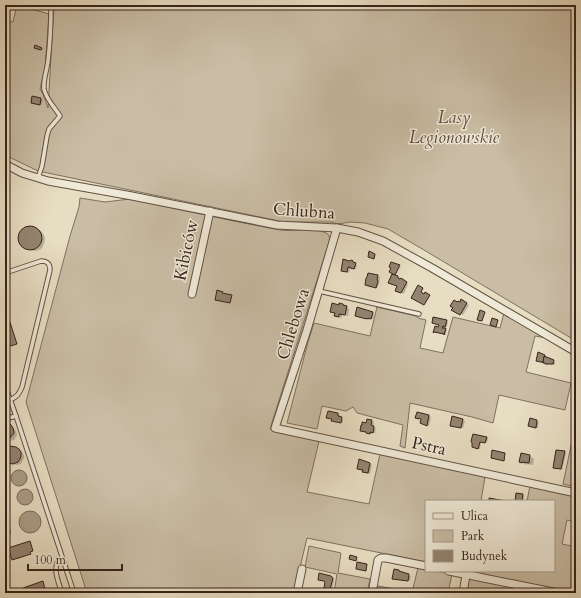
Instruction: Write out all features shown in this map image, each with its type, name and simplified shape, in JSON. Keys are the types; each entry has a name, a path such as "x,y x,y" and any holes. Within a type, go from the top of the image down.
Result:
{"street":[{"name":"Chlubna","path":"5,164 22,173 38,178 277,225 337,228 358,232 384,241 576,352"},
{"name":"Kibiców","path":"192,294 210,211"},
{"name":"Chlebowa","path":"275,428 319,291 337,228"},
{"name":"Pstra","path":"275,428 576,493"},
{"path":"372,593 378,560 381,558 425,566"},
{"path":"297,593 302,569"},
{"path":"453,572 558,593"},
{"path":"463,593 466,575"}],"lane":[{"path":"38,178 42,166 49,129 60,116 44,89 50,46 51,5"},
{"path":"5,273 45,261 49,263 50,266 22,387 17,396 10,400"},
{"path":"319,291 419,314"},
{"path":"5,385 74,593"},
{"path":"5,419 16,416"},
{"path":"62,558 57,563 56,568 62,593"}],"green space":[{"name":"Lasy Legionowskie","path":"17,5 49,14 45,69 40,89 48,108 54,5 576,5 576,341 388,229 365,223 350,222 338,224 331,222 284,222 38,171 5,155 5,20 13,22"},
{"path":"80,198 105,202 130,199 280,230 317,230 328,234 330,239 270,429 319,441 307,492 369,504 380,454 485,477 481,500 425,500 425,562 307,538 294,593 87,593 26,402 79,207"},
{"path":"377,307 416,316 426,320 420,348 443,353 453,317 500,328 504,313 546,338 535,336 526,372 571,383 565,410 499,395 493,423 410,403 405,448 400,446 403,425 357,413 353,407 346,411 322,406 317,429 287,423 314,323 370,336"},
{"path":"572,441 576,442 576,487 563,484"},
{"path":"530,486 576,496 576,522 567,520 562,544 576,547 576,593 473,572 555,572 555,500 527,500"},
{"path":"309,546 341,553 338,573 370,579 367,593 334,593 337,574 305,567"},
{"path":"418,568 425,569 425,572 452,574 448,593 377,593 378,586 412,592"},
{"path":"469,578 519,588 518,593 466,593"}],"shaded area":[{"path":"19,470 25,472 27,478 25,484 19,486 13,484 11,478 13,472"},
{"path":"25,489 31,491 33,497 31,503 25,505 19,503 17,497 19,491"},
{"path":"30,511 38,514 41,522 38,530 30,533 22,530 19,522 22,514"},
{"path":"5,523 9,527 10,534 5,541"}],"building":[{"path":"35,45 42,48 41,50 34,48"},
{"path":"32,96 41,98 40,105 31,103"},
{"path":"30,226 38,230 42,238 38,246 30,250 22,246 18,238 22,230"},
{"path":"369,251 375,254 374,259 368,257"},
{"path":"343,259 349,261 352,260 356,263 354,269 348,267 347,272 341,271"},
{"path":"391,262 400,265 395,275 389,272"},
{"path":"368,273 378,275 376,288 365,285"},
{"path":"392,274 407,282 401,293 395,291 397,286 388,283"},
{"path":"418,285 423,288 421,292 424,294 425,292 430,295 424,305 411,298"},
{"path":"217,290 223,292 222,293 232,295 230,303 215,300"},
{"path":"461,299 467,303 460,315 451,310 453,308 450,306 454,300 460,302"},
{"path":"332,303 339,305 339,303 347,306 345,315 339,314 339,317 334,316 335,313 330,312"},
{"path":"357,307 373,312 371,319 355,316"},
{"path":"480,310 485,312 482,321 477,320"},
{"path":"8,316 17,344 7,347 5,341 5,317"},
{"path":"433,317 447,320 445,327 443,326 442,328 446,328 444,335 433,333 435,326 438,327 439,325 432,323"},
{"path":"492,318 498,320 496,327 490,325"},
{"path":"538,352 545,355 543,363 536,361"},
{"path":"544,356 554,360 553,364 543,363"},
{"path":"574,370 576,371 576,381 572,380"},
{"path":"328,411 338,413 338,416 342,417 341,423 331,421 332,419 326,418"},
{"path":"417,412 429,415 427,426 420,423 421,419 415,418"},
{"path":"452,416 463,419 461,428 450,426"},
{"path":"530,418 537,420 536,428 528,426"},
{"path":"367,419 372,420 371,425 374,426 373,433 370,432 370,434 360,431 362,422 366,423"},
{"path":"5,423 9,423 11,425 14,433 6,440 5,440"},
{"path":"473,434 487,437 485,443 480,442 478,449 472,447 471,441"},
{"path":"10,446 16,447 21,452 18,462 13,464 5,461 5,450"},
{"path":"492,450 505,453 504,461 491,458"},
{"path":"556,450 565,451 561,469 553,468"},
{"path":"521,453 530,455 529,463 519,462"},
{"path":"359,459 370,463 368,473 357,469"},
{"path":"516,493 523,494 522,500 515,500"},
{"path":"489,498 500,500 489,500"},
{"path":"30,541 33,551 30,552 31,554 12,560 8,548"},
{"path":"350,555 357,557 356,561 349,559"},
{"path":"357,562 367,564 366,571 356,569"},
{"path":"394,569 409,574 408,581 392,579"},
{"path":"319,573 331,576 333,578 330,589 324,588 324,581 318,580"},
{"path":"43,581 46,593 25,593 23,588"}]}
